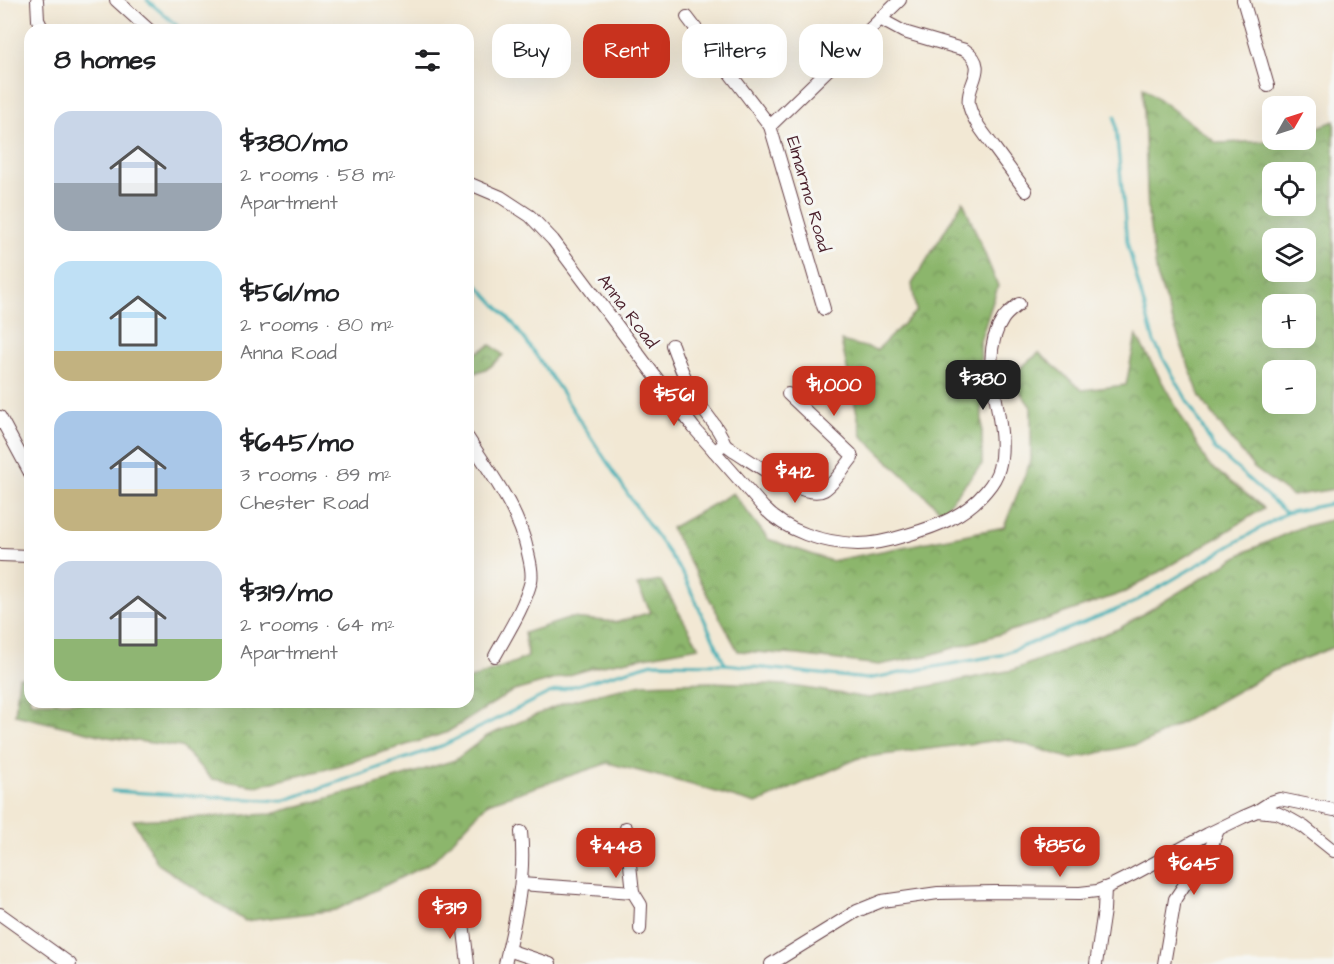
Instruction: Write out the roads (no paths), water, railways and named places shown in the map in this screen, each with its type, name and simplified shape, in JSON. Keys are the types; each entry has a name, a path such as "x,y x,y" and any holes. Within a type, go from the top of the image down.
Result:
{"street":[{"path":"116,0 142,24"},
{"name":"Elmarmo Road","path":"824,309 770,126 900,0"},
{"path":"1243,0 1268,86"},
{"path":"36,1 40,24"},
{"path":"687,17 770,126"},
{"path":"880,19 904,32 965,50 971,54 977,69 969,100 972,115 1026,191"},
{"name":"Anna Road","path":"474,186 501,197 530,216 553,240 694,428 772,517 787,526 820,539 856,544 884,542 934,527 949,521 973,505 990,486 999,468 1003,438 992,377 993,349 1002,320 1019,304"},
{"path":"672,345 686,381 697,401 720,432 725,444 799,489 815,492 826,488 852,458 851,454 788,394"},
{"path":"0,417 24,462"},
{"path":"714,451 725,444"},
{"path":"474,448 514,512 531,564 531,577 526,595 495,656"},
{"path":"0,555 24,556"},
{"path":"771,964 857,911 882,901 938,893 1080,893 1105,888 1271,802 1280,799 1290,800 1334,810"},
{"path":"1257,811 1277,813 1290,819 1334,850"},
{"path":"626,828 633,892 641,905 640,929"},
{"path":"1164,964 1175,899 1204,861 1218,830"},
{"path":"505,964 521,884 523,847 521,832"},
{"path":"521,884 633,892"},
{"path":"1096,964 1105,888"},
{"path":"0,914 70,964"},
{"path":"462,914 468,964"},
{"path":"508,950 550,964"}],"waterway":[{"path":"147,0 175,24"},
{"path":"1115,117 1127,242 1154,342 1214,448 1286,513"},
{"path":"474,281 513,323 683,574 725,664"},
{"path":"112,791 283,801 444,745 549,693 653,663 725,664 867,679 1001,655 1131,604 1286,513 1334,503"}]}
